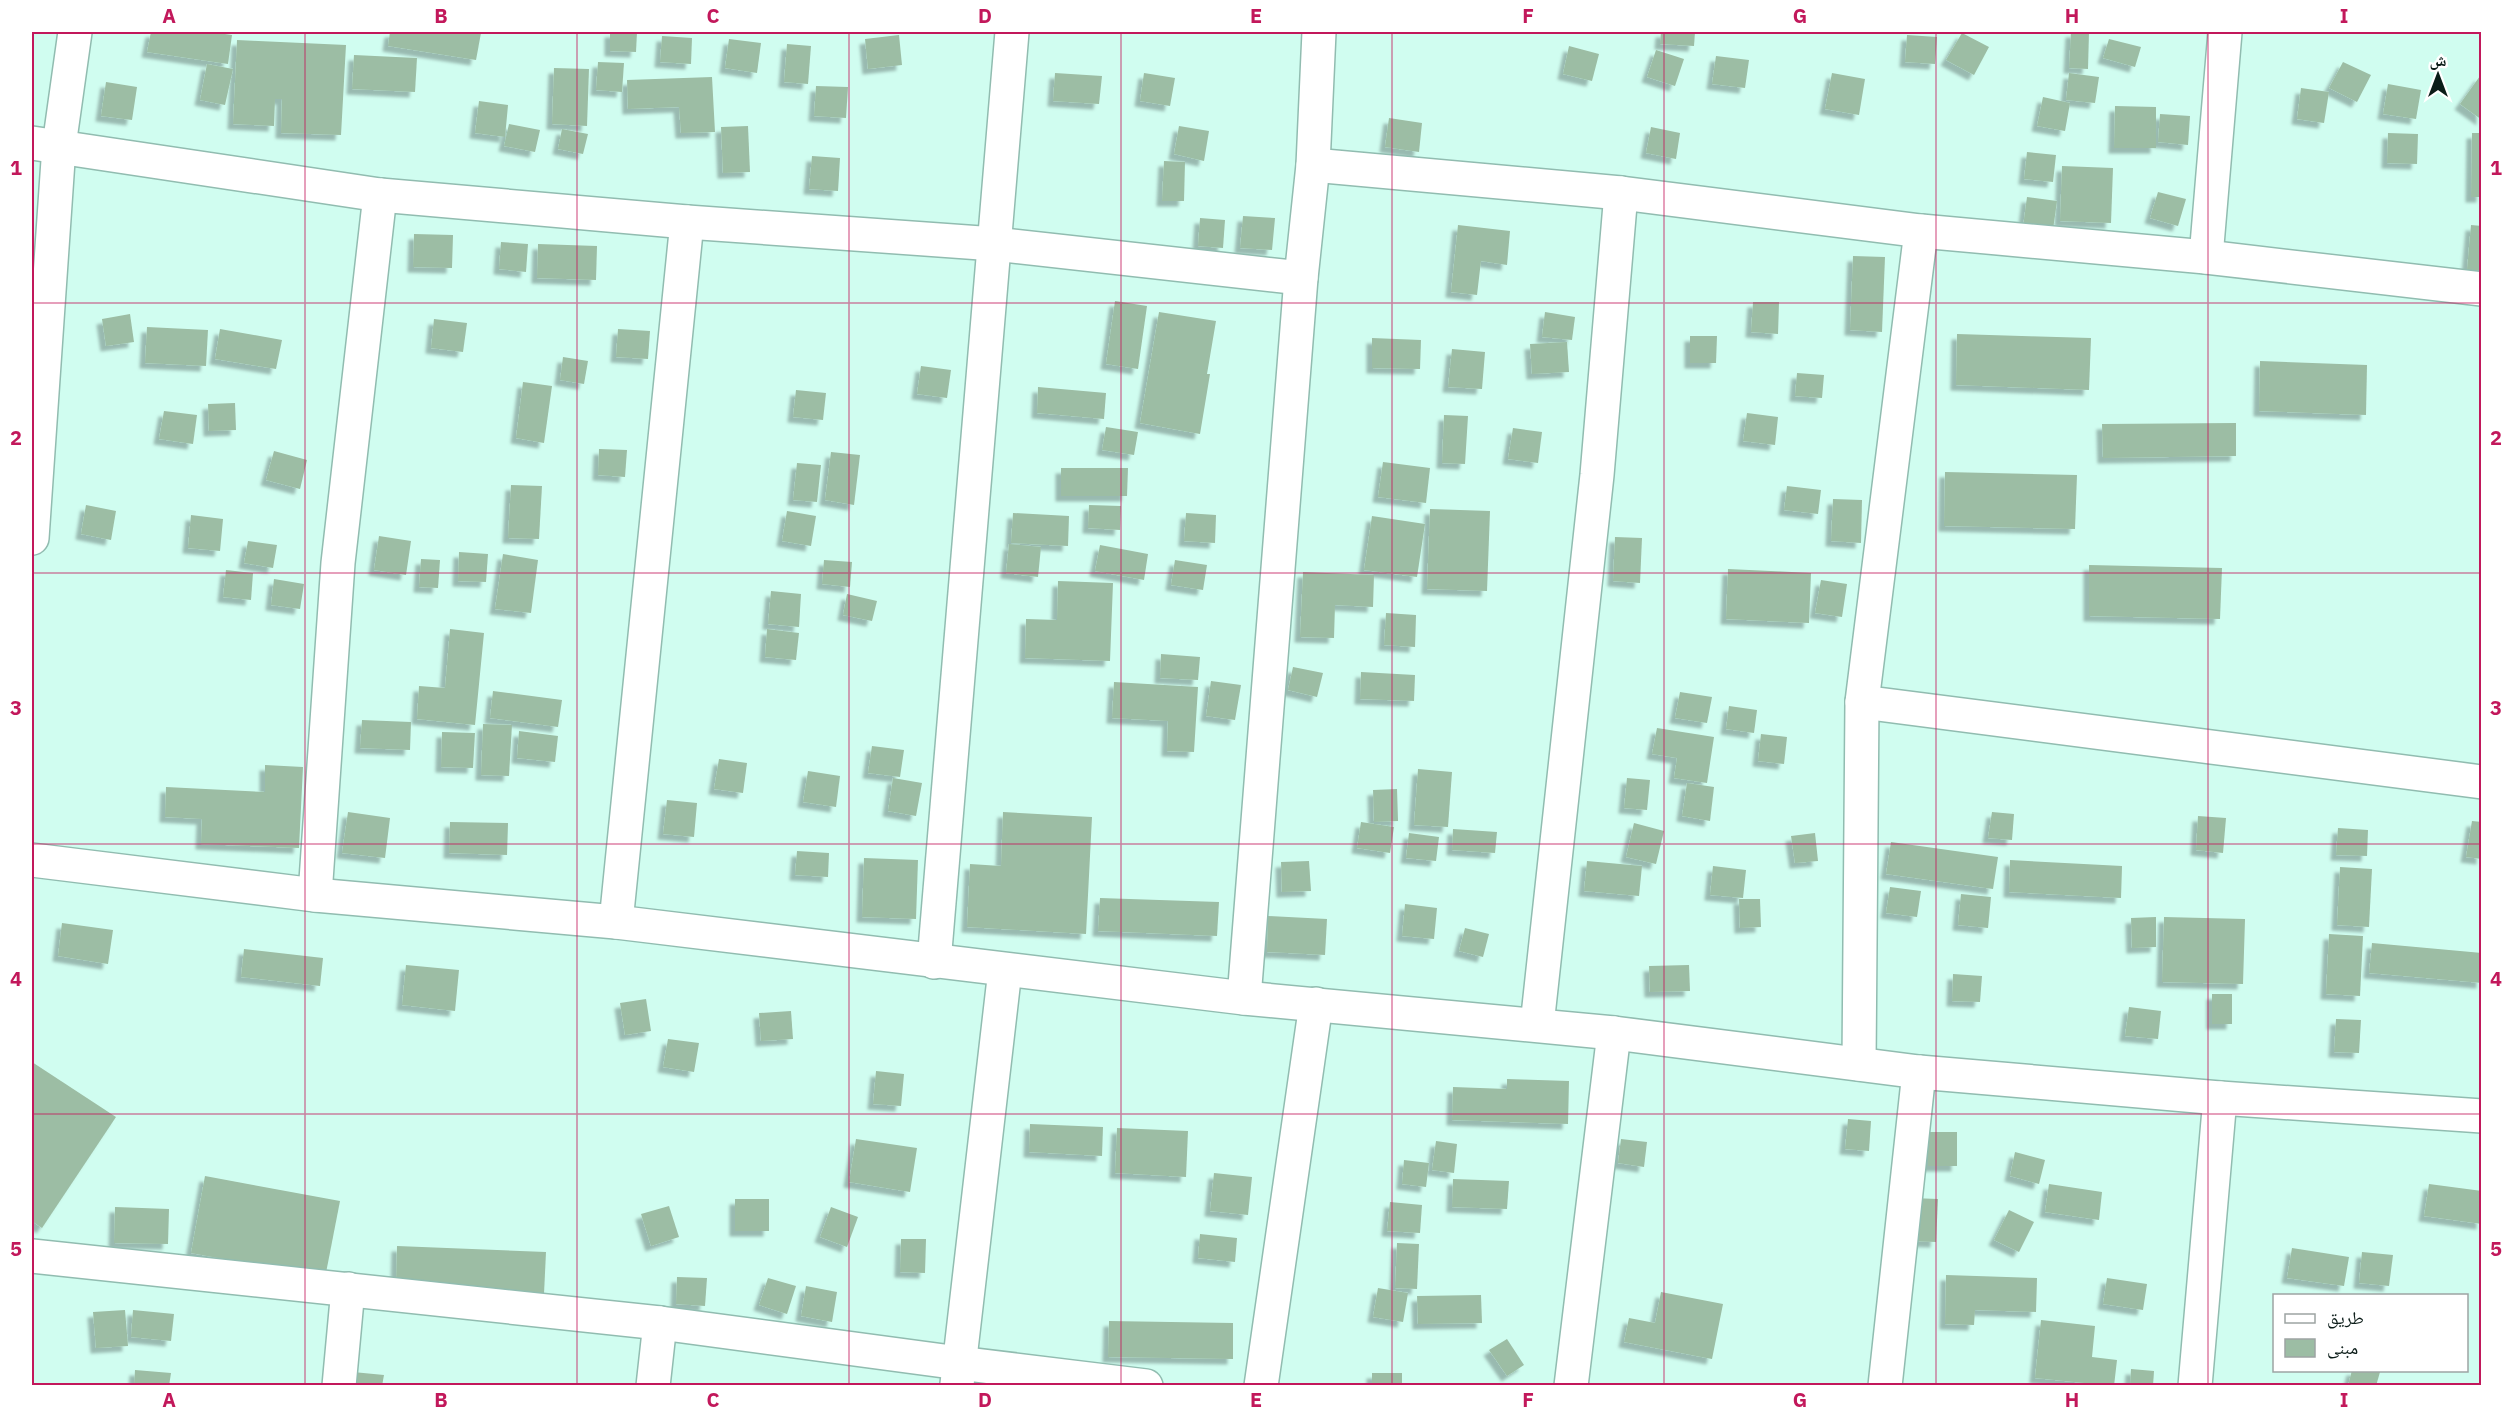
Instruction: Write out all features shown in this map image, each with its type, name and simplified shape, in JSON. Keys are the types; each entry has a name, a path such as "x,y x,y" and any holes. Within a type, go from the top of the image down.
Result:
{"street":[{"path":"32,538 45,144 75,32"},
{"path":"934,962 1012,32"},
{"path":"1244,998 1312,165 1319,32"},
{"path":"2206,257 2224,32"},
{"path":"45,144 380,195 687,222 995,244 1301,278"},
{"path":"1312,165 1621,193 1921,231 2206,257 2481,289"},
{"path":"1537,1025 1597,475 1621,193"},
{"path":"315,896 338,563 380,195"},
{"path":"616,922 687,222"},
{"path":"1858,1064 1862,702 1921,231"},
{"path":"1862,702 2481,782"},
{"path":"32,860 315,896 616,922 1244,998 1614,1033 1919,1072 2220,1098 2481,1116"},
{"path":"958,1374 1005,970"},
{"path":"1261,1386 1316,1004"},
{"path":"1571,1386 1614,1033"},
{"path":"1885,1386 1919,1072"},
{"path":"2195,1386 2220,1098"},
{"path":"32,1262 348,1289 660,1323 958,1374 1146,1386"},
{"path":"339,1386 348,1289"},
{"path":"654,1386 660,1323"}],"building":[{"path":"151,32 211,32 232,35 228,64 147,52"},
{"path":"390,32 481,33 476,60 388,46"},
{"path":"610,32 637,32 636,52 610,51"},
{"path":"1661,32 1695,32 1694,46 1660,44"},
{"path":"2071,32 2089,32 2088,69 2069,68"},
{"path":"1962,33 1989,47 1974,75 1946,60"},
{"path":"899,35 902,65 868,69 865,39"},
{"path":"1907,35 1937,37 1935,64 1905,62"},
{"path":"662,36 692,38 691,64 660,62"},
{"path":"729,39 761,43 757,73 725,68"},
{"path":"2109,39 2141,47 2135,67 2103,58"},
{"path":"237,40 346,45 341,135 281,133 282,99 275,99 274,126 233,124"},
{"path":"787,44 811,46 808,84 784,82"},
{"path":"1569,46 1599,54 1592,81 1563,74"},
{"path":"1656,50 1684,59 1675,86 1647,77"},
{"path":"354,55 417,58 415,92 352,89"},
{"path":"1716,56 1749,60 1745,88 1712,84"},
{"path":"598,62 624,63 622,92 596,90"},
{"path":"2343,62 2371,75 2357,102 2329,88"},
{"path":"207,64 233,69 225,105 200,100"},
{"path":"554,68 589,69 587,126 552,124"},
{"path":"1055,73 1102,76 1099,104 1053,101"},
{"path":"1144,73 1175,78 1170,106 1140,101"},
{"path":"1832,73 1865,79 1859,115 1825,109"},
{"path":"2069,73 2099,77 2095,103 2066,100"},
{"path":"2480,76 2482,77 2482,120 2460,104"},
{"path":"712,77 715,132 681,133 679,107 628,109 627,80"},
{"path":"106,82 137,87 132,120 101,116"},
{"path":"2388,84 2421,90 2416,119 2383,114"},
{"path":"816,86 848,87 846,118 814,116"},
{"path":"2301,88 2329,92 2324,123 2297,119"},
{"path":"2043,97 2070,103 2065,131 2037,126"},
{"path":"479,101 508,105 505,137 475,133"},
{"path":"2115,106 2156,107 2156,148 2114,148"},
{"path":"2160,114 2190,116 2188,145 2158,142"},
{"path":"1389,118 1422,123 1419,152 1385,147"},
{"path":"509,124 540,130 535,152 504,146"},
{"path":"748,126 750,172 723,173 721,127"},
{"path":"1179,126 1209,131 1204,161 1174,154"},
{"path":"1651,127 1680,133 1676,159 1646,153"},
{"path":"562,129 588,134 583,154 558,149"},
{"path":"2388,133 2418,134 2417,164 2387,163"},
{"path":"2472,133 2482,133 2482,197 2471,197"},
{"path":"2027,152 2056,155 2053,182 2024,179"},
{"path":"812,156 840,158 838,191 809,189"},
{"path":"1164,161 1185,162 1184,201 1162,201"},
{"path":"2062,166 2113,168 2111,223 2060,221"},
{"path":"2158,192 2186,199 2178,226 2150,218"},
{"path":"2027,197 2057,201 2053,230 2023,227"},
{"path":"1243,216 1275,218 1272,250 1240,248"},
{"path":"1200,218 1225,220 1223,248 1198,246"},
{"path":"1458,225 1510,231 1507,265 1481,261 1477,295 1451,292"},
{"path":"2471,225 2482,226 2482,271 2467,270"},
{"path":"414,234 453,235 452,268 413,267"},
{"path":"501,242 528,244 526,272 499,269"},
{"path":"538,244 597,246 596,280 537,278"},
{"path":"1853,256 1885,257 1882,332 1850,330"},
{"path":"1115,301 1147,306 1138,369 1106,364"},
{"path":"1753,302 1779,302 1778,334 1751,332"},
{"path":"1159,312 1216,321 1200,434 1140,423"},
{"path":"1545,312 1575,317 1572,340 1542,337"},
{"path":"130,314 134,342 106,346 102,319"},
{"path":"434,319 467,323 463,352 431,348"},
{"path":"147,327 208,330 206,366 145,363"},
{"path":"220,329 282,340 276,369 215,359"},
{"path":"618,329 650,331 648,359 616,357"},
{"path":"1957,334 2091,338 2089,390 1956,385"},
{"path":"1690,336 1717,336 1716,363 1690,363"},
{"path":"1372,338 1421,340 1420,369 1372,368"},
{"path":"1567,342 1569,372 1532,374 1530,344"},
{"path":"1452,349 1485,352 1482,389 1448,387"},
{"path":"563,357 588,361 584,384 560,380"},
{"path":"2260,361 2367,365 2366,415 2259,411"},
{"path":"921,366 951,370 947,398 917,394"},
{"path":"1797,373 1824,375 1822,398 1795,396"},
{"path":"523,382 552,386 544,443 516,438"},
{"path":"1038,387 1106,393 1104,419 1037,413"},
{"path":"796,390 826,393 823,420 793,417"},
{"path":"235,403 236,430 209,431 208,404"},
{"path":"164,411 197,415 193,444 159,439"},
{"path":"1747,413 1778,417 1775,445 1743,441"},
{"path":"1444,415 1468,416 1465,464 1442,463"},
{"path":"2236,423 2236,456 2103,458 2102,424"},
{"path":"1106,427 1138,432 1134,455 1102,450"},
{"path":"1513,428 1542,432 1538,463 1508,459"},
{"path":"599,449 627,450 625,477 598,475"},
{"path":"274,451 307,460 300,489 266,480"},
{"path":"831,452 860,455 854,505 825,500"},
{"path":"1383,462 1430,468 1426,503 1378,497"},
{"path":"797,463 821,465 817,502 793,500"},
{"path":"1061,468 1128,468 1127,496 1061,496"},
{"path":"1945,472 2077,475 2075,529 1944,526"},
{"path":"511,485 542,486 539,539 508,538"},
{"path":"1787,486 1821,490 1818,514 1784,510"},
{"path":"1833,499 1862,500 1861,543 1831,541"},
{"path":"86,505 116,511 111,540 81,534"},
{"path":"1089,505 1121,506 1120,530 1088,528"},
{"path":"1430,509 1490,511 1487,591 1427,589"},
{"path":"787,511 816,516 811,546 782,541"},
{"path":"1013,513 1069,516 1068,546 1011,543"},
{"path":"1186,513 1216,515 1215,543 1184,541"},
{"path":"191,515 223,519 220,551 188,548"},
{"path":"1372,516 1425,524 1417,577 1364,570"},
{"path":"379,536 411,541 406,575 374,570"},
{"path":"1615,537 1642,538 1640,583 1613,581"},
{"path":"248,541 277,545 273,568 244,563"},
{"path":"1009,544 1041,547 1038,577 1006,573"},
{"path":"1100,545 1148,554 1144,580 1095,571"},
{"path":"459,552 488,554 486,582 458,581"},
{"path":"503,554 538,560 531,613 495,609"},
{"path":"421,559 440,560 438,588 419,587"},
{"path":"824,560 852,562 850,587 822,584"},
{"path":"1175,560 1207,565 1203,590 1171,585"},
{"path":"2089,565 2222,568 2220,619 2089,616"},
{"path":"1728,569 1811,573 1809,623 1726,619"},
{"path":"226,570 253,573 251,600 223,597"},
{"path":"1303,572 1374,575 1373,607 1335,605 1334,638 1300,637"},
{"path":"274,579 304,584 300,609 271,605"},
{"path":"1821,580 1847,584 1842,617 1815,613"},
{"path":"1058,581 1113,583 1110,661 1025,658 1026,619 1057,620"},
{"path":"771,591 801,594 799,627 768,624"},
{"path":"847,594 877,601 872,621 843,615"},
{"path":"1386,613 1416,615 1415,647 1384,645"},
{"path":"450,629 484,633 475,725 417,719 419,686 445,688"},
{"path":"767,629 799,633 796,660 765,657"},
{"path":"1161,654 1200,657 1198,680 1160,678"},
{"path":"1293,667 1323,673 1317,697 1288,690"},
{"path":"1361,672 1415,675 1414,701 1360,699"},
{"path":"1211,681 1241,685 1235,720 1206,716"},
{"path":"1114,682 1198,687 1194,752 1167,751 1168,721 1112,718"},
{"path":"493,691 562,700 558,727 490,718"},
{"path":"1680,692 1712,697 1707,723 1675,718"},
{"path":"1729,706 1757,710 1754,733 1726,729"},
{"path":"362,720 411,722 410,750 360,748"},
{"path":"483,724 512,725 509,776 481,775"},
{"path":"1657,728 1714,737 1707,783 1674,778 1677,758 1652,754"},
{"path":"519,731 558,736 555,762 517,758"},
{"path":"442,732 475,733 473,768 441,767"},
{"path":"1761,734 1787,737 1784,764 1758,761"},
{"path":"872,746 904,750 900,777 868,773"},
{"path":"719,759 747,763 743,793 714,789"},
{"path":"265,765 303,767 299,848 201,844 202,819 165,817 166,787 265,792"},
{"path":"1418,769 1452,772 1448,827 1414,825"},
{"path":"808,771 840,776 836,807 803,802"},
{"path":"893,778 922,783 916,816 888,811"},
{"path":"1627,778 1650,780 1647,810 1624,808"},
{"path":"1687,783 1714,787 1710,821 1682,816"},
{"path":"1397,789 1398,821 1374,822 1373,790"},
{"path":"667,800 697,803 694,837 663,834"},
{"path":"348,812 390,818 385,858 342,853"},
{"path":"1003,812 1092,817 1086,934 967,927 970,864 1001,866"},
{"path":"1992,812 2014,814 2012,840 1988,838"},
{"path":"2198,816 2226,818 2223,853 2196,850"},
{"path":"2472,821 2482,822 2482,859 2466,857"},
{"path":"450,822 508,823 507,855 449,853"},
{"path":"1361,822 1394,827 1390,853 1357,848"},
{"path":"1634,823 1664,831 1656,864 1626,857"},
{"path":"2338,828 2368,830 2367,856 2336,855"},
{"path":"1453,829 1497,832 1495,853 1452,850"},
{"path":"1409,833 1439,837 1436,861 1406,858"},
{"path":"1815,833 1818,861 1795,863 1791,836"},
{"path":"1891,842 1998,857 1993,889 1886,874"},
{"path":"797,851 829,853 828,877 795,875"},
{"path":"864,858 918,860 916,919 862,917"},
{"path":"2010,860 2122,866 2121,898 2009,892"},
{"path":"1309,861 1311,891 1282,892 1281,862"},
{"path":"1587,861 1642,866 1639,896 1584,891"},
{"path":"1713,866 1746,870 1743,898 1710,895"},
{"path":"2340,867 2372,869 2369,927 2337,925"},
{"path":"1890,887 1921,891 1917,917 1886,913"},
{"path":"1961,894 1991,897 1988,928 1958,925"},
{"path":"1100,898 1219,902 1217,936 1098,931"},
{"path":"1739,899 1760,899 1761,927 1740,928"},
{"path":"1405,904 1437,908 1434,939 1402,936"},
{"path":"1268,916 1327,919 1325,955 1267,952"},
{"path":"2156,917 2156,947 2132,948 2131,918"},
{"path":"2164,917 2245,919 2243,984 2162,982"},
{"path":"62,923 113,930 108,964 58,956"},
{"path":"1465,928 1489,934 1483,957 1459,951"},
{"path":"2329,934 2363,936 2360,996 2326,994"},
{"path":"2372,943 2482,953 2482,983 2369,973"},
{"path":"244,949 323,958 320,986 241,977"},
{"path":"406,965 459,970 455,1011 402,1005"},
{"path":"1689,965 1690,991 1650,992 1649,966"},
{"path":"1953,974 1982,976 1980,1002 1952,1001"},
{"path":"2212,994 2232,994 2232,1024 2212,1024"},
{"path":"646,999 651,1031 625,1035 620,1003"},
{"path":"2129,1007 2161,1011 2158,1039 2125,1036"},
{"path":"791,1011 793,1039 761,1041 759,1013"},
{"path":"2336,1019 2361,1020 2359,1053 2334,1052"},
{"path":"668,1039 699,1043 694,1072 663,1067"},
{"path":"32,1062 116,1117 42,1228 32,1221"},
{"path":"876,1071 904,1074 901,1106 873,1104"},
{"path":"1507,1079 1569,1081 1568,1124 1452,1120 1453,1087 1507,1089"},
{"path":"1848,1119 1871,1121 1869,1151 1845,1149"},
{"path":"1030,1124 1103,1127 1102,1156 1029,1152"},
{"path":"1117,1128 1188,1131 1186,1177 1115,1173"},
{"path":"1928,1132 1957,1132 1957,1166 1928,1166"},
{"path":"856,1139 917,1148 910,1192 849,1182"},
{"path":"1621,1139 1647,1142 1644,1167 1618,1163"},
{"path":"1436,1141 1457,1144 1454,1173 1432,1170"},
{"path":"2015,1152 2045,1160 2039,1184 2010,1176"},
{"path":"1404,1160 1429,1163 1426,1187 1402,1184"},
{"path":"1214,1173 1252,1177 1248,1215 1210,1211"},
{"path":"205,1176 340,1201 325,1278 191,1253"},
{"path":"1453,1179 1509,1181 1507,1209 1452,1207"},
{"path":"2049,1184 2102,1192 2099,1220 2045,1212"},
{"path":"2429,1184 2482,1191 2482,1224 2424,1216"},
{"path":"1912,1198 1938,1199 1936,1242 1910,1241"},
{"path":"735,1199 769,1199 769,1231 735,1231"},
{"path":"1390,1202 1422,1205 1420,1233 1387,1231"},
{"path":"669,1206 679,1237 651,1246 641,1214"},
{"path":"115,1207 169,1209 168,1244 114,1243"},
{"path":"831,1207 858,1217 847,1247 820,1237"},
{"path":"2009,1210 2034,1222 2019,1252 1994,1240"},
{"path":"1200,1234 1237,1238 1235,1262 1198,1258"},
{"path":"901,1239 926,1239 925,1273 900,1272"},
{"path":"1397,1243 1419,1244 1417,1289 1395,1288"},
{"path":"397,1246 546,1252 544,1294 396,1287"},
{"path":"2292,1248 2349,1257 2344,1286 2287,1278"},
{"path":"2362,1252 2393,1255 2389,1286 2359,1283"},
{"path":"1946,1275 2037,1278 2036,1312 1975,1310 1974,1325 1945,1324"},
{"path":"677,1277 707,1278 705,1306 676,1304"},
{"path":"768,1278 796,1286 787,1314 759,1305"},
{"path":"2107,1278 2147,1284 2143,1310 2103,1304"},
{"path":"806,1286 837,1292 832,1322 801,1316"},
{"path":"1378,1288 1408,1293 1403,1322 1373,1317"},
{"path":"1661,1292 1723,1304 1712,1359 1624,1342 1629,1318 1655,1323"},
{"path":"1481,1295 1482,1323 1418,1324 1417,1296"},
{"path":"125,1310 128,1346 96,1348 93,1312"},
{"path":"133,1310 174,1314 171,1341 131,1337"},
{"path":"2041,1320 2095,1326 2092,1357 2117,1360 2114,1386 2035,1378"},
{"path":"1109,1321 1233,1323 1233,1359 1108,1357"},
{"path":"1507,1339 1524,1365 1507,1376 1489,1350"},
{"path":"2131,1369 2154,1371 2153,1386 2130,1386"},
{"path":"135,1370 171,1373 169,1386 134,1386"},
{"path":"353,1372 384,1375 382,1386 351,1386"},
{"path":"2352,1372 2380,1372 2376,1386 2348,1386"},
{"path":"1372,1373 1402,1373 1402,1386 1372,1386"}]}
